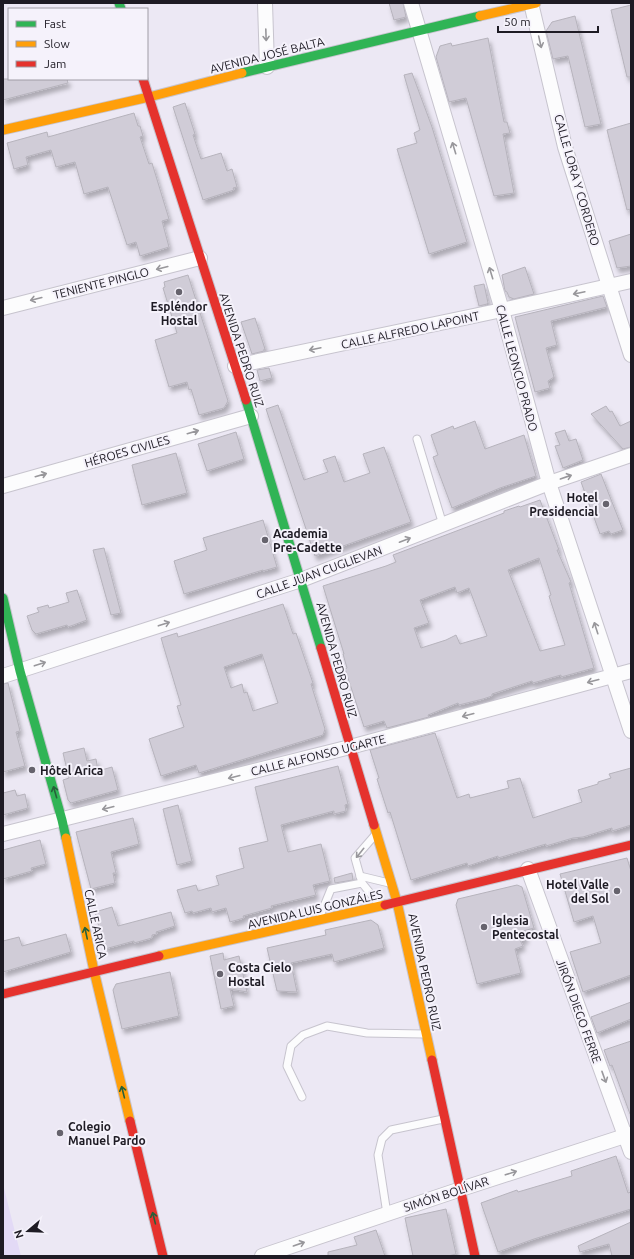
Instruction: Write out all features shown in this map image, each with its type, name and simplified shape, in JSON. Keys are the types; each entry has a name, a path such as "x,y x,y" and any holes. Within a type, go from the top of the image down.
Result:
{"street":[{"path":"265,3 267,67"},
{"name":"CALLE LEONCIO PRADO","path":"411,3 502,310 549,483 631,731"},
{"name":"AVENIDA JOSÉ BALTA","path":"3,130 149,97 533,3"},
{"name":"CALLE LORA Y CORDERO","path":"533,3 565,147 631,355"},
{"name":"AVENIDA PEDRO RUIZ","path":"143,80 251,416 397,902 475,1256"},
{"name":"TENIENTE PINGLO","path":"3,308 200,258"},
{"name":"CALLE ALFREDO LAPOINT","path":"235,366 502,310 631,281"},
{"name":"HÉROES CIVILES","path":"3,486 251,416"},
{"name":"CALLE JUAN CUGLIEVAN","path":"3,676 301,580 549,483 631,455"},
{"name":"CALLE ARICA","path":"3,598 20,671 62,820 94,971 163,1256"},
{"name":"CALLE ALFONSO UGARTE","path":"3,834 350,747 631,671"},
{"name":"AVENIDA LUIS GONZÁLES","path":"3,994 94,971 397,902 631,845"},
{"name":"JIRÓN DIEGO FERRE","path":"528,870 628,1135 631,1152"},
{"name":"SIMÓN BOLÍVAR","path":"268,1255 461,1189 628,1135"}],"lane":[{"path":"417,439 443,525"},
{"path":"376,833 355,858 361,880 380,906"},
{"path":"318,920 331,889 361,880 391,883"},
{"path":"302,1097 287,1066 290,1046 302,1034 327,1026 367,1033 426,1034"},
{"path":"387,1214 378,1155 382,1139 391,1130 445,1118"}],"shaded area":[{"path":"3,1184 21,1256 3,1256"}],"building":[{"path":"389,3 403,3 406,17 394,20"},
{"path":"631,5 631,77 627,77 611,10"},
{"path":"575,16 601,124 585,127 568,56 553,59 546,31 552,22"},
{"path":"488,38 504,122 507,122 510,133 503,134 514,193 494,196 466,98 449,102 436,57 440,46 451,43 452,46"},
{"path":"412,73 432,127 467,242 429,254 397,149 417,143 414,133 420,130 404,75"},
{"path":"3,79 67,80 68,83 3,100"},
{"path":"185,103 201,159 221,153 227,171 232,169 237,187 233,188 234,190 203,200 173,107"},
{"path":"134,113 143,136 140,137 149,164 152,163 169,219 162,221 169,247 140,256 136,242 127,245 108,187 84,194 75,162 56,167 51,150 26,157 28,165 14,169 7,143 47,132 48,137"},
{"path":"631,123 631,209 627,210 607,130"},
{"path":"631,234 631,266 617,268 609,241"},
{"path":"525,267 534,294 514,299 509,297 505,291 502,275"},
{"path":"188,275 228,401 224,408 199,415 191,389 189,390 187,382 169,387 155,340 177,333 163,288 165,287 164,282"},
{"path":"484,284 488,303 479,306 474,286"},
{"path":"603,296 607,307 551,321 557,345 546,348 554,377 548,381 550,388 535,392 515,317"},
{"path":"255,318 265,349 264,351 252,354 241,322"},
{"path":"269,368 272,378 260,381 257,370"},
{"path":"278,405 304,480 328,472 323,460 335,456 344,482 370,473 363,454 384,447 411,522 315,556 266,409"},
{"path":"606,406 610,412 612,411 620,426 631,421 631,447 623,449 591,414"},
{"path":"475,421 485,449 524,435 536,476 500,488 452,508 433,457 438,455 431,435 453,426 454,429"},
{"path":"565,430 569,441 576,439 583,460 563,468 555,446 560,445 555,433"},
{"path":"236,432 244,459 207,471 198,444"},
{"path":"176,453 187,493 142,505 132,465"},
{"path":"601,474 623,530 611,534 609,531 600,534 581,482"},
{"path":"540,500 559,550 557,550 571,582 569,583 594,668 533,683 532,681 492,694 492,696 483,699 459,705 458,703 428,715 429,717 387,728 384,721 364,727 345,669 347,668 344,654 323,586 396,562 393,555 504,513 504,511 519,506 520,507","holes":["539,558 551,595 549,596 565,645 540,651 508,570","455,587 457,593 469,588 487,636 460,644 456,635 446,640 421,648 414,628 429,623 420,600"]},
{"path":"263,520 277,567 184,594 174,561 207,550 203,538"},
{"path":"104,548 121,613 111,615 93,550"},
{"path":"77,590 87,620 68,627 67,625 36,634 32,630 27,616 39,612 37,608 48,605 49,608 69,602 66,593"},
{"path":"283,604 293,634 296,633 313,683 311,684 325,729 323,735 199,773 196,765 161,776 149,739 184,727 177,706 181,705 161,638 177,633 178,637","holes":["262,654 278,703 253,711 247,692 244,693 242,684 231,688 224,667"]},
{"path":"8,683 20,731 16,732 25,766 3,772 3,684"},
{"path":"435,733 457,798 469,794 470,798 509,788 507,781 520,778 533,818 582,802 578,790 611,778 609,774 631,768 631,825 612,831 612,828 546,846 546,844 498,858 498,856 468,866 467,863 411,880 390,812 388,813 377,779 379,778 370,750"},
{"path":"84,748 87,761 96,759 98,771 112,767 118,790 71,803 68,800 63,780 69,778 63,753"},
{"path":"338,766 348,804 345,805 346,811 334,814 334,811 281,825 288,852 321,844 330,881 313,885 316,895 271,906 272,908 243,916 244,918 230,922 226,908 212,912 211,908 193,913 192,911 185,913 177,890 196,885 198,891 219,885 216,876 244,868 239,848 268,841 255,787"},
{"path":"15,790 17,796 25,794 28,808 3,815 3,793"},
{"path":"178,805 192,861 177,865 163,809"},
{"path":"133,818 139,844 111,852 116,873 113,873 115,883 91,889 76,832"},
{"path":"40,840 46,864 31,868 32,871 3,879 3,850"},
{"path":"627,858 631,871 631,975 583,992 570,952 601,943 593,916 574,922 560,874"},
{"path":"352,873 353,880 335,883 334,878"},
{"name":"Iglesia Pentecostal","path":"517,885 522,887 534,928 523,931 526,939 520,940 523,946 515,949 521,973 477,984 456,905 458,899"},
{"path":"112,907 118,926 171,912 175,926 156,932 157,934 152,935 152,938 105,949 95,912"},
{"path":"371,920 378,925 384,948 334,962 332,954 291,963 297,992 277,991 267,948 326,935 325,930"},
{"path":"66,934 71,952 3,972 3,941 19,937 22,946"},
{"path":"223,953 224,960 239,956 247,992 230,989 234,1006 221,1009 210,956"},
{"path":"170,972 179,1016 122,1029 113,990 116,984"},
{"path":"631,1002 631,1019 597,1033 591,1017"},
{"path":"631,1041 630,1114 612,1065 610,1066 604,1050"},
{"path":"616,1156 628,1193 631,1192 631,1209 534,1239 498,1252 481,1203 517,1190 518,1192 572,1176 571,1171"},
{"path":"446,1209 456,1254 448,1256 413,1256 405,1218"},
{"path":"631,1222 631,1256 612,1256 609,1244 580,1252 578,1246"},
{"path":"376,1230 385,1256 328,1256 328,1252 357,1245 354,1237"}],"traffic: fast":[{"path":"119,3 121,8"},
{"path":"242,73 480,16"},
{"path":"246,400 321,648"},
{"path":"3,598 20,671 66,838"}],"traffic: slow":[{"path":"480,16 536,3"},
{"path":"3,130 149,97 242,73"},
{"path":"374,825 397,902 432,1060"},
{"path":"66,838 94,971 130,1121"},
{"path":"159,956 385,905"}],"traffic: jam":[{"path":"143,80 246,400"},
{"path":"321,648 374,825"},
{"path":"385,905 631,845"},
{"path":"3,994 159,956"},
{"path":"432,1060 475,1256"},
{"path":"130,1121 163,1256"}],"place":[{"name":"Espléndor Hostal","path":"179,292"},
{"name":"Hotel Presidencial","path":"606,504"},
{"name":"Academia Pre-Cadette","path":"265,540"},
{"name":"Hôtel Arica","path":"32,770"},
{"name":"Hotel Valle del Sol","path":"617,891"},
{"name":"Iglesia Pentecostal","path":"484,927"},
{"name":"Costa Cielo Hostal","path":"220,974"},
{"name":"Colegio Manuel Pardo","path":"60,1133"}]}
